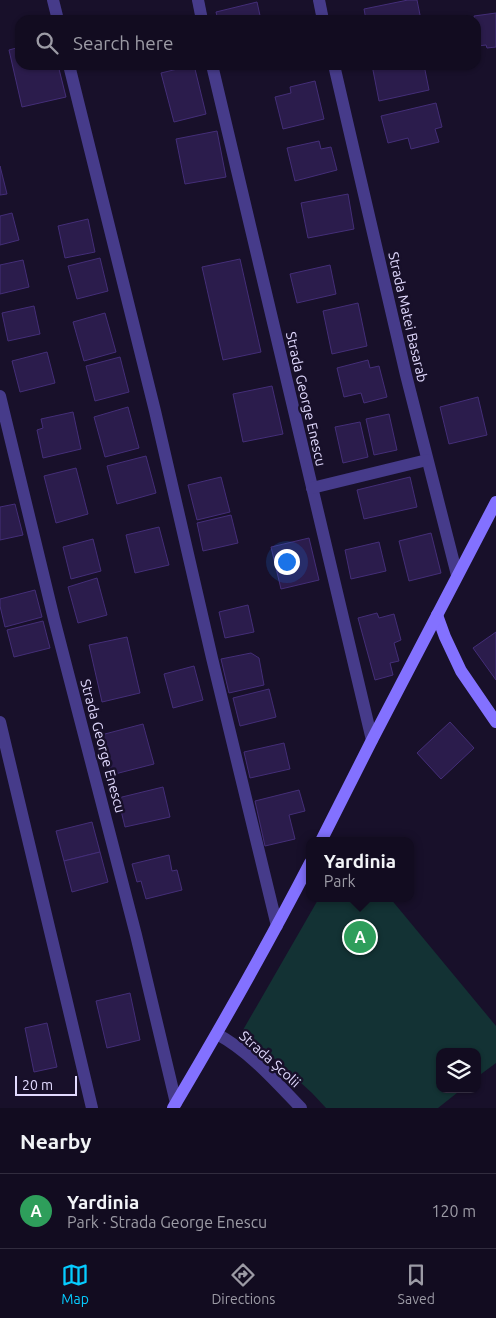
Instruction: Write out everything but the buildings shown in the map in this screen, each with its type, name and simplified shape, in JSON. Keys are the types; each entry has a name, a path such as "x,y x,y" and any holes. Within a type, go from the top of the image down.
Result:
{"street":[{"path":"53,0 57,15"},
{"path":"198,0 201,15"},
{"path":"319,0 323,15"},
{"path":"70,70 155,411 212,658 278,926"},
{"name":"Strada George Enescu","path":"213,70 372,740"},
{"name":"Strada Matei Basarab","path":"335,70 406,375 457,575"},
{"name":"Strada George Enescu","path":"0,396 54,619 136,935 175,1105"},
{"path":"312,488 427,460"},
{"path":"323,837 496,502"},
{"path":"437,615 461,671 496,722"},
{"path":"0,722 92,1108"},
{"name":"Strada George Enescu","path":"175,1105 278,926 306,871"},
{"name":"Strada Școlii","path":"217,1034 248,1056 277,1082 301,1108"}],"green space":[{"path":"317,902 393,902 496,1026 496,1063 481,1074 481,1048 436,1048 436,1093 457,1093 438,1108 326,1108 243,1030"}],"place":[{"name":"Yardinia","path":"360,937"}]}
